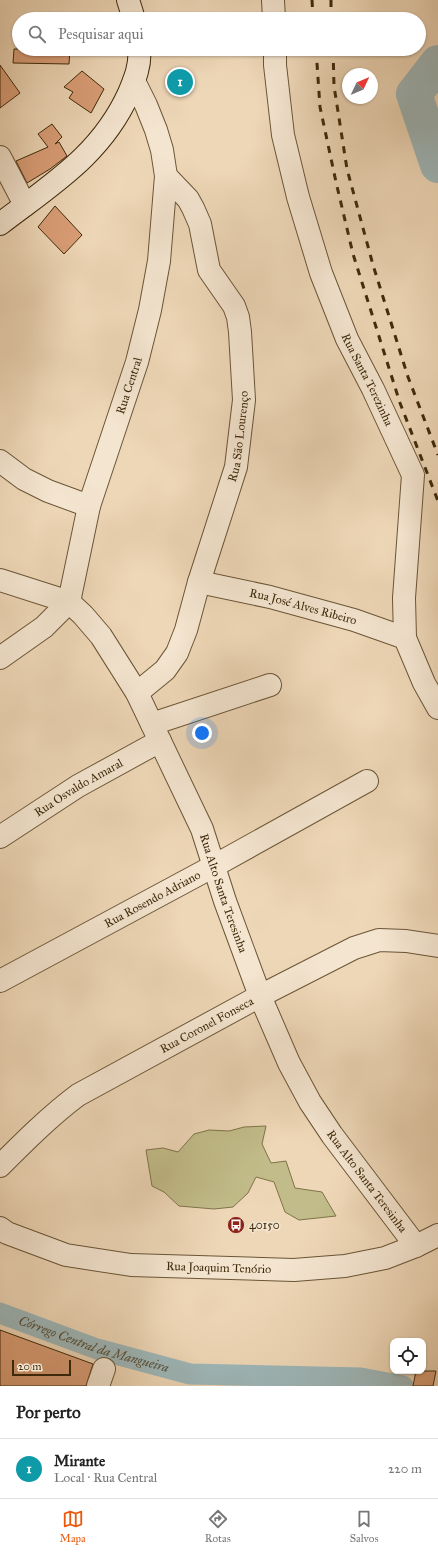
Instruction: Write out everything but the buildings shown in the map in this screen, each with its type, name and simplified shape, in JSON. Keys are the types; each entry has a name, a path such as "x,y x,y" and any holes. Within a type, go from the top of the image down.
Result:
{"street":[{"path":"128,0 132,12"},
{"path":"273,0 274,12"},
{"path":"0,224 76,166 102,138 121,111 134,81 140,56"},
{"name":"Rua Santa Terezinha","path":"276,56 283,135 298,197 321,273 347,339 376,396 413,475 404,598 405,638 424,682 438,708"},
{"name":"Rua Central","path":"69,602 89,506 136,362 150,310 159,261 166,176 162,150 156,130 134,81"},
{"path":"0,157 25,205"},
{"name":"Rua São Lourenço","path":"137,693 165,670 177,653 186,630 199,582 236,467 244,400 242,355 238,317 234,306 208,270 200,224 188,199 166,176"},
{"path":"0,461 24,479 48,492 89,506"},
{"name":"Rua Alto Santa Teresinha","path":"0,580 69,602 84,615 101,636 137,693 202,829 260,996 289,1063 310,1102 332,1135 416,1246"},
{"name":"Rua José Alves Ribeiro","path":"199,582 270,597 354,620 405,638"},
{"path":"0,658 44,627 69,602"},
{"name":"Rua Osvaldo Amaral","path":"0,837 156,733 270,684"},
{"name":"Rua Rosendo Adriano","path":"0,981 214,866 366,781"},
{"name":"Rua Coronel Fonseca","path":"0,1166 38,1128 78,1095 260,996 354,948 380,940 406,941 438,946"},
{"name":"Rua Joaquim Tenório","path":"0,1228 7,1233 66,1255 131,1265 294,1270 345,1266 384,1258 416,1246 438,1235"}],"shaded area":[{"path":"266,1126 262,1144 271,1163 286,1161 295,1188 322,1192 336,1216 299,1220 285,1212 274,1182 256,1177 248,1193 233,1207 214,1209 179,1206 164,1192 152,1186 146,1150 163,1148 178,1152 194,1134 209,1130 229,1131 244,1127"}],"waterway":[{"path":"438,63 414,94 438,165"},
{"name":"Córrego Central da Mangueira","path":"0,1313 97,1349 190,1374 361,1378 403,1386"}],"railway":[{"path":"312,0 313,12"},
{"path":"331,0 331,12"},
{"path":"316,56 320,107 353,254 400,403 438,501"},
{"path":"333,56 334,86 347,169 373,265 408,377 438,455"}],"place":[{"name":"Mirante","path":"180,82"},
{"name":"40150","path":"236,1225"}]}
